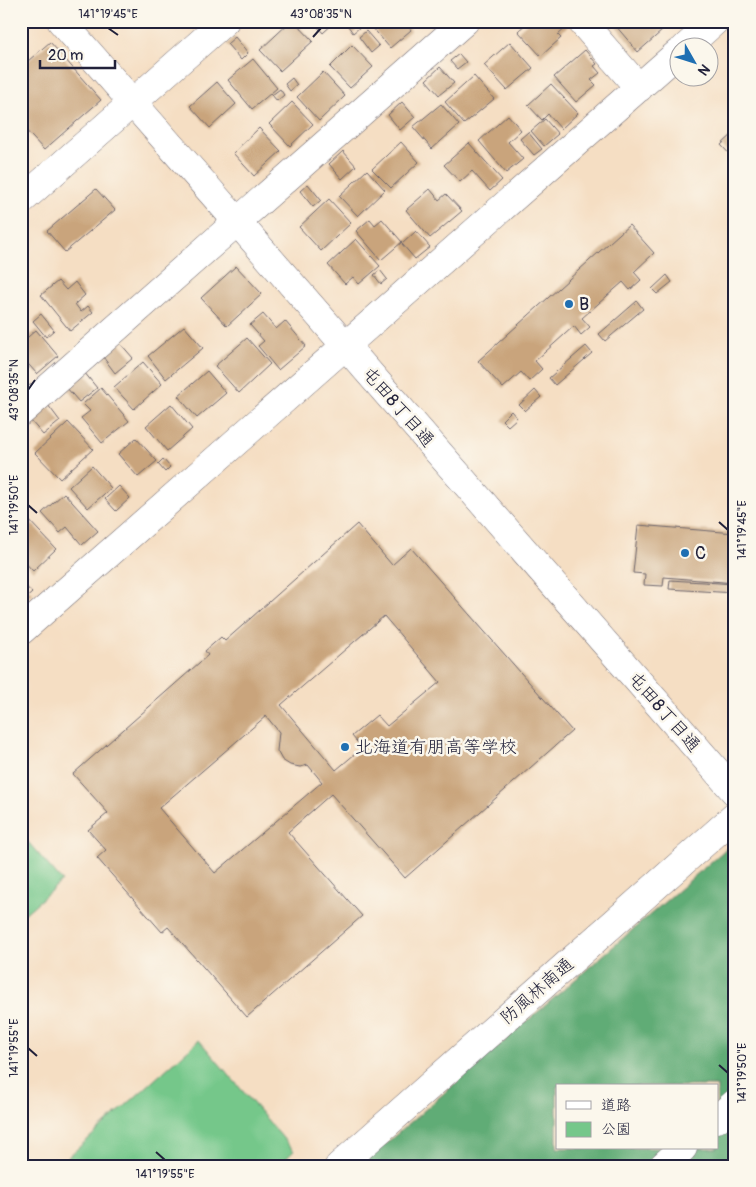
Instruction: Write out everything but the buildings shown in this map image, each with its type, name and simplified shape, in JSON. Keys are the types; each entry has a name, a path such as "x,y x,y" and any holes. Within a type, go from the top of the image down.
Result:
{"street":[{"name":"屯田8丁目通","path":"61,21 238,221 346,348 735,792"},
{"path":"21,201 225,21"},
{"path":"21,412 465,21"},
{"path":"581,21 639,88"},
{"path":"696,38 715,21"},
{"path":"21,631 346,348 668,62"},
{"name":"防風林南通","path":"340,1166 735,816"},
{"path":"718,1118 735,1103"},
{"path":"664,1166 682,1150"}],"green space":[{"path":"21,834 62,881 21,917"},
{"path":"735,841 733,1166 360,1166"},
{"path":"199,1040 294,1151 278,1166 58,1166"}],"place":[{"name":"B","path":"569,304"},
{"name":"C","path":"685,553"},
{"name":"北海道有朋高等学校","path":"345,747"}]}
